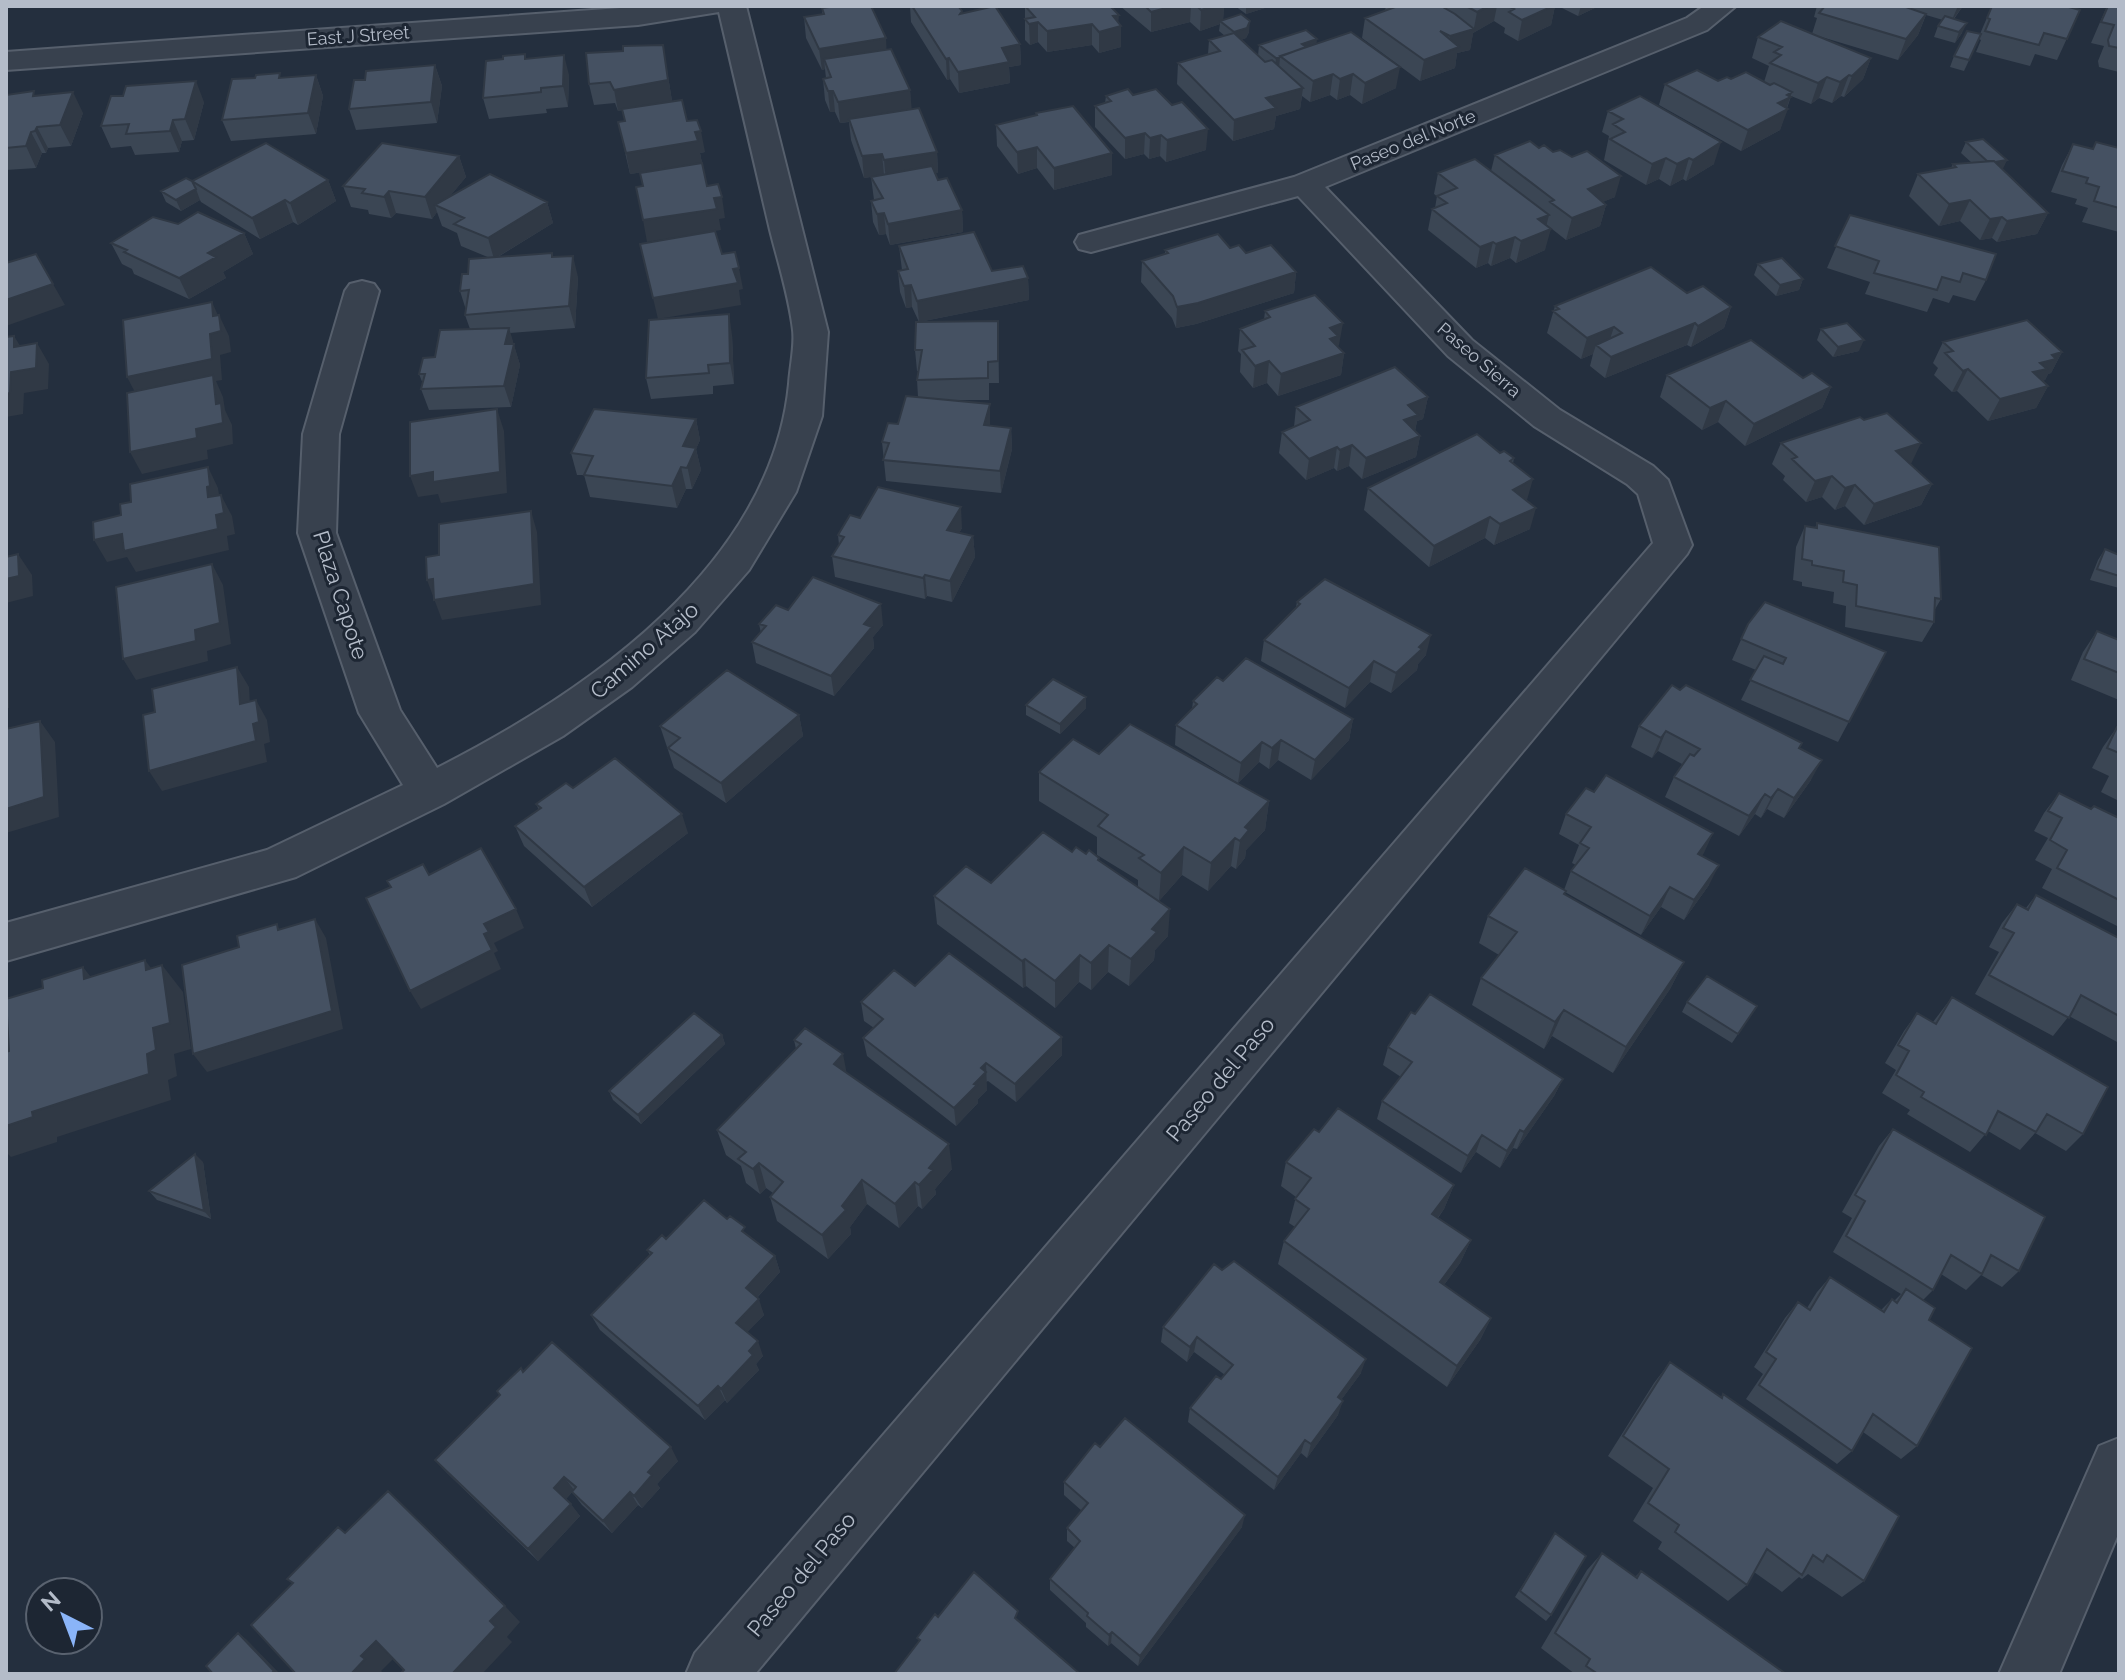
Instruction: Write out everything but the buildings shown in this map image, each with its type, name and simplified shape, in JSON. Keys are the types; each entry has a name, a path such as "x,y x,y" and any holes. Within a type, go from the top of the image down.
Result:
{"street":[{"name":"East J Street","path":"6,61 623,17 709,6"},
{"name":"Camino Atajo","path":"6,942 291,860 496,758 613,682 661,641 704,598 741,552 771,506 793,460 813,373 811,332 732,6"},
{"name":"Paseo del Norte","path":"1091,242 1305,184 1697,24 1722,6"},
{"name":"Paseo Sierra","path":"1305,184 1460,348 1547,418 1640,475"},
{"name":"Plaza Capote","path":"362,291 321,434 317,533 380,713 429,792"},
{"name":"Paseo del Paso","path":"716,1674 1673,545 1655,489 1640,475"},
{"path":"2029,1674 2119,1466"}]}
